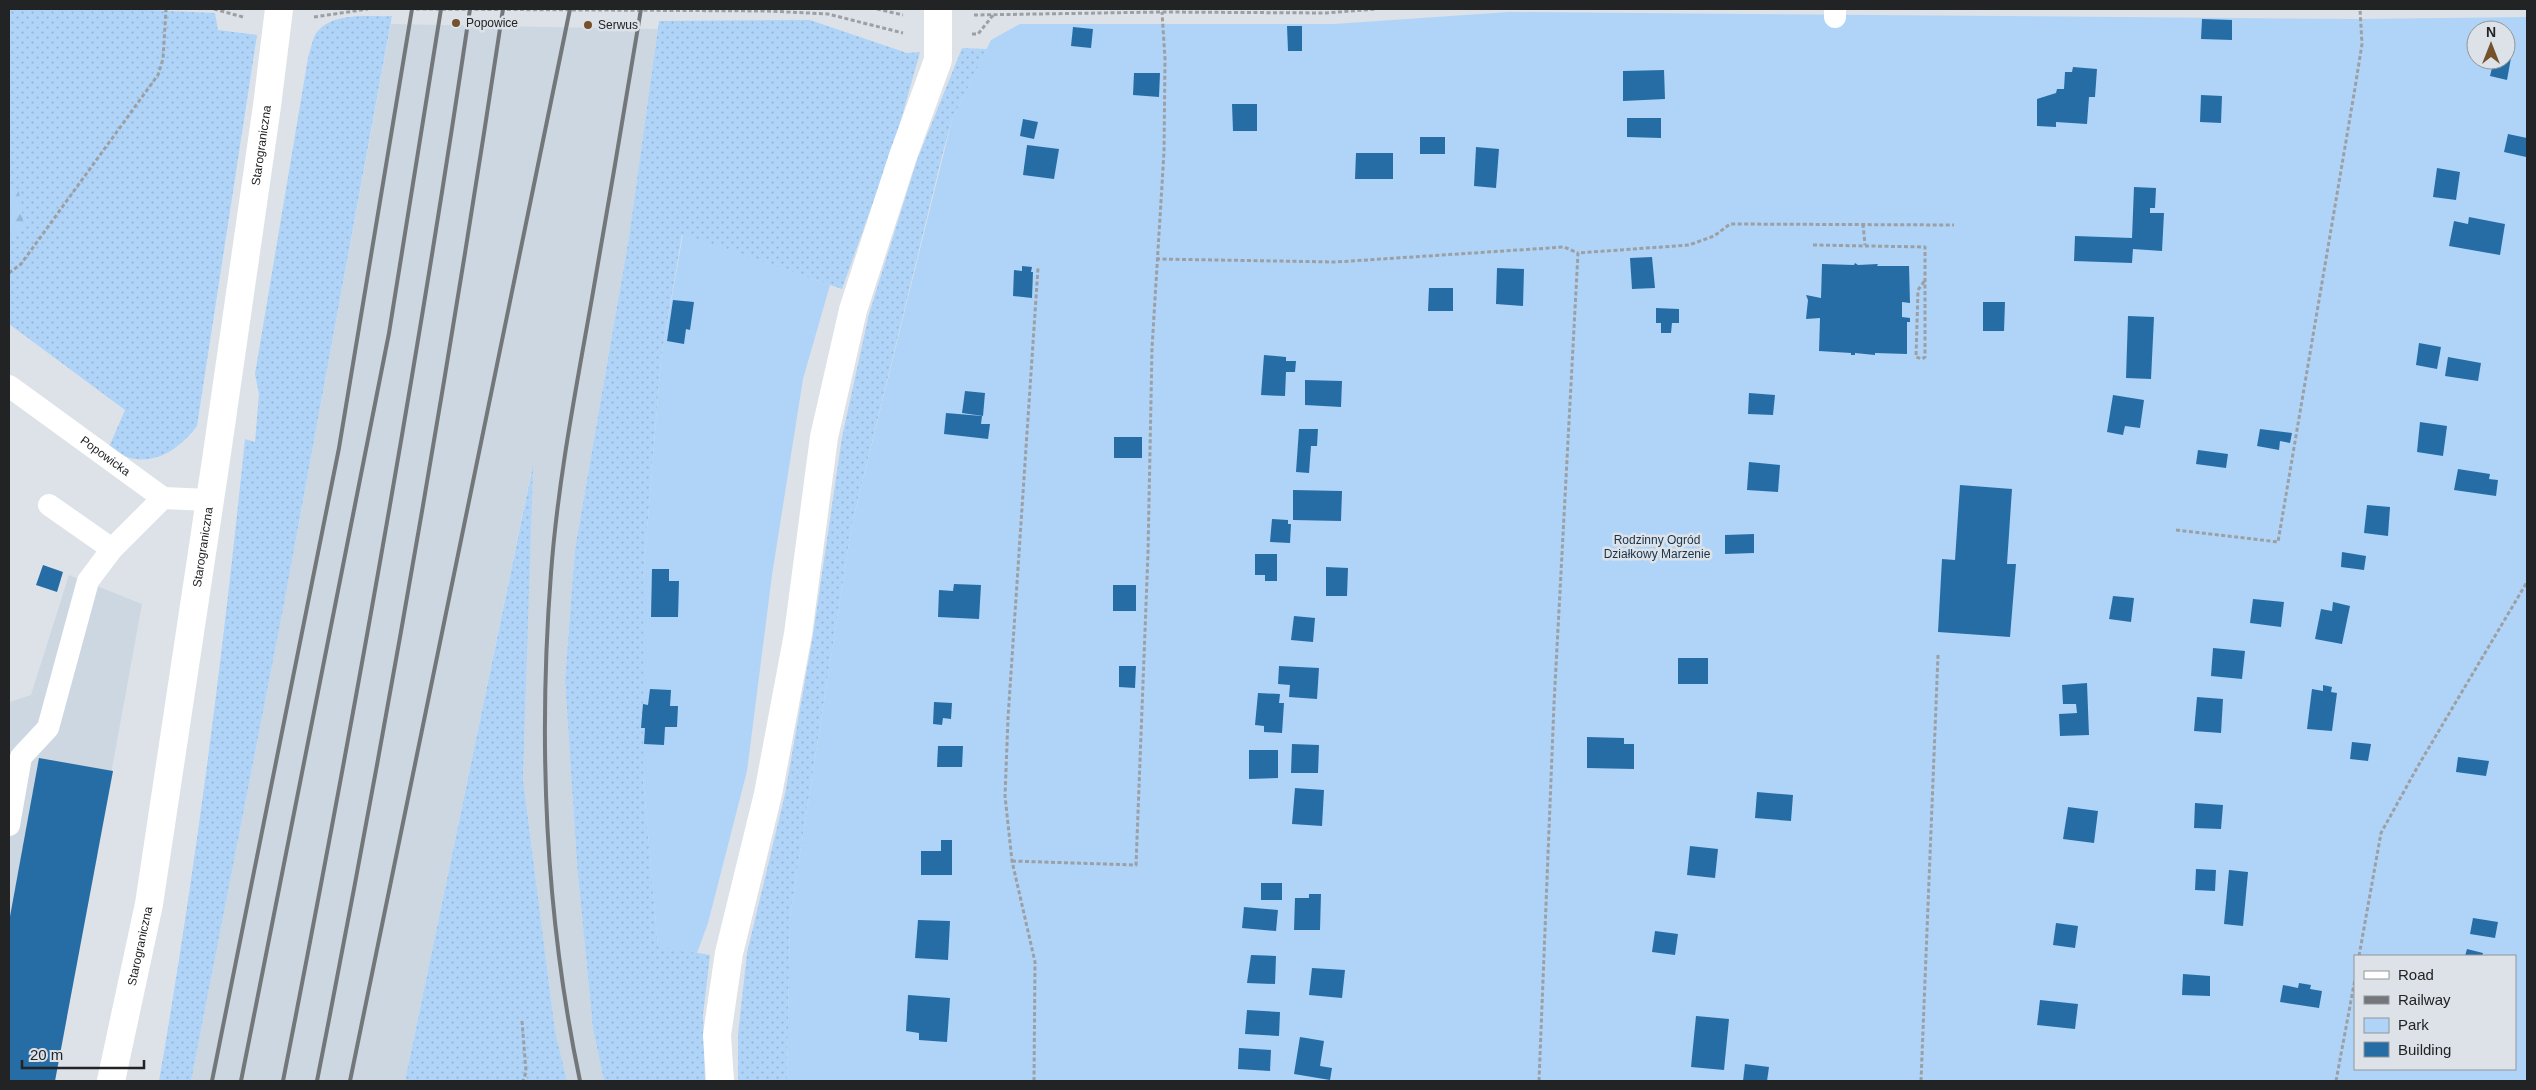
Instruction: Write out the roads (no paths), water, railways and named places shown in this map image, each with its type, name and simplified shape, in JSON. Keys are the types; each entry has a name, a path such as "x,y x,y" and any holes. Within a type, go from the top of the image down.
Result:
{"street":[{"name":"Starograniczna","path":"111,1081 149,904 267,106 278,9"},
{"path":"720,1081 717,1035 729,953 768,794 798,634 824,437 853,310 902,156 938,60 938,9"}],"lane":[{"name":"Popowicka","path":"9,386 163,498"},
{"path":"9,824 21,756 48,728 88,581 112,549 163,498 209,500"},
{"path":"49,505 112,549"}],"railway":[{"path":"212,1081 339,448 412,9"},
{"path":"241,1081 389,333 441,9"},
{"path":"283,1081 383,546 450,144 470,9"},
{"path":"317,1081 368,814 416,546 461,278 503,9"},
{"path":"350,1081 570,9"},
{"path":"580,1081 568,1018 552,892 545,764 547,637 554,538 563,469 641,9"}],"place":[{"name":"Popowice","path":"456,23"},
{"name":"Serwus","path":"588,25"}],"park label":[{"name":"Rodzinny Ogród Działkowy Marzenie","path":"1657,547"}]}
